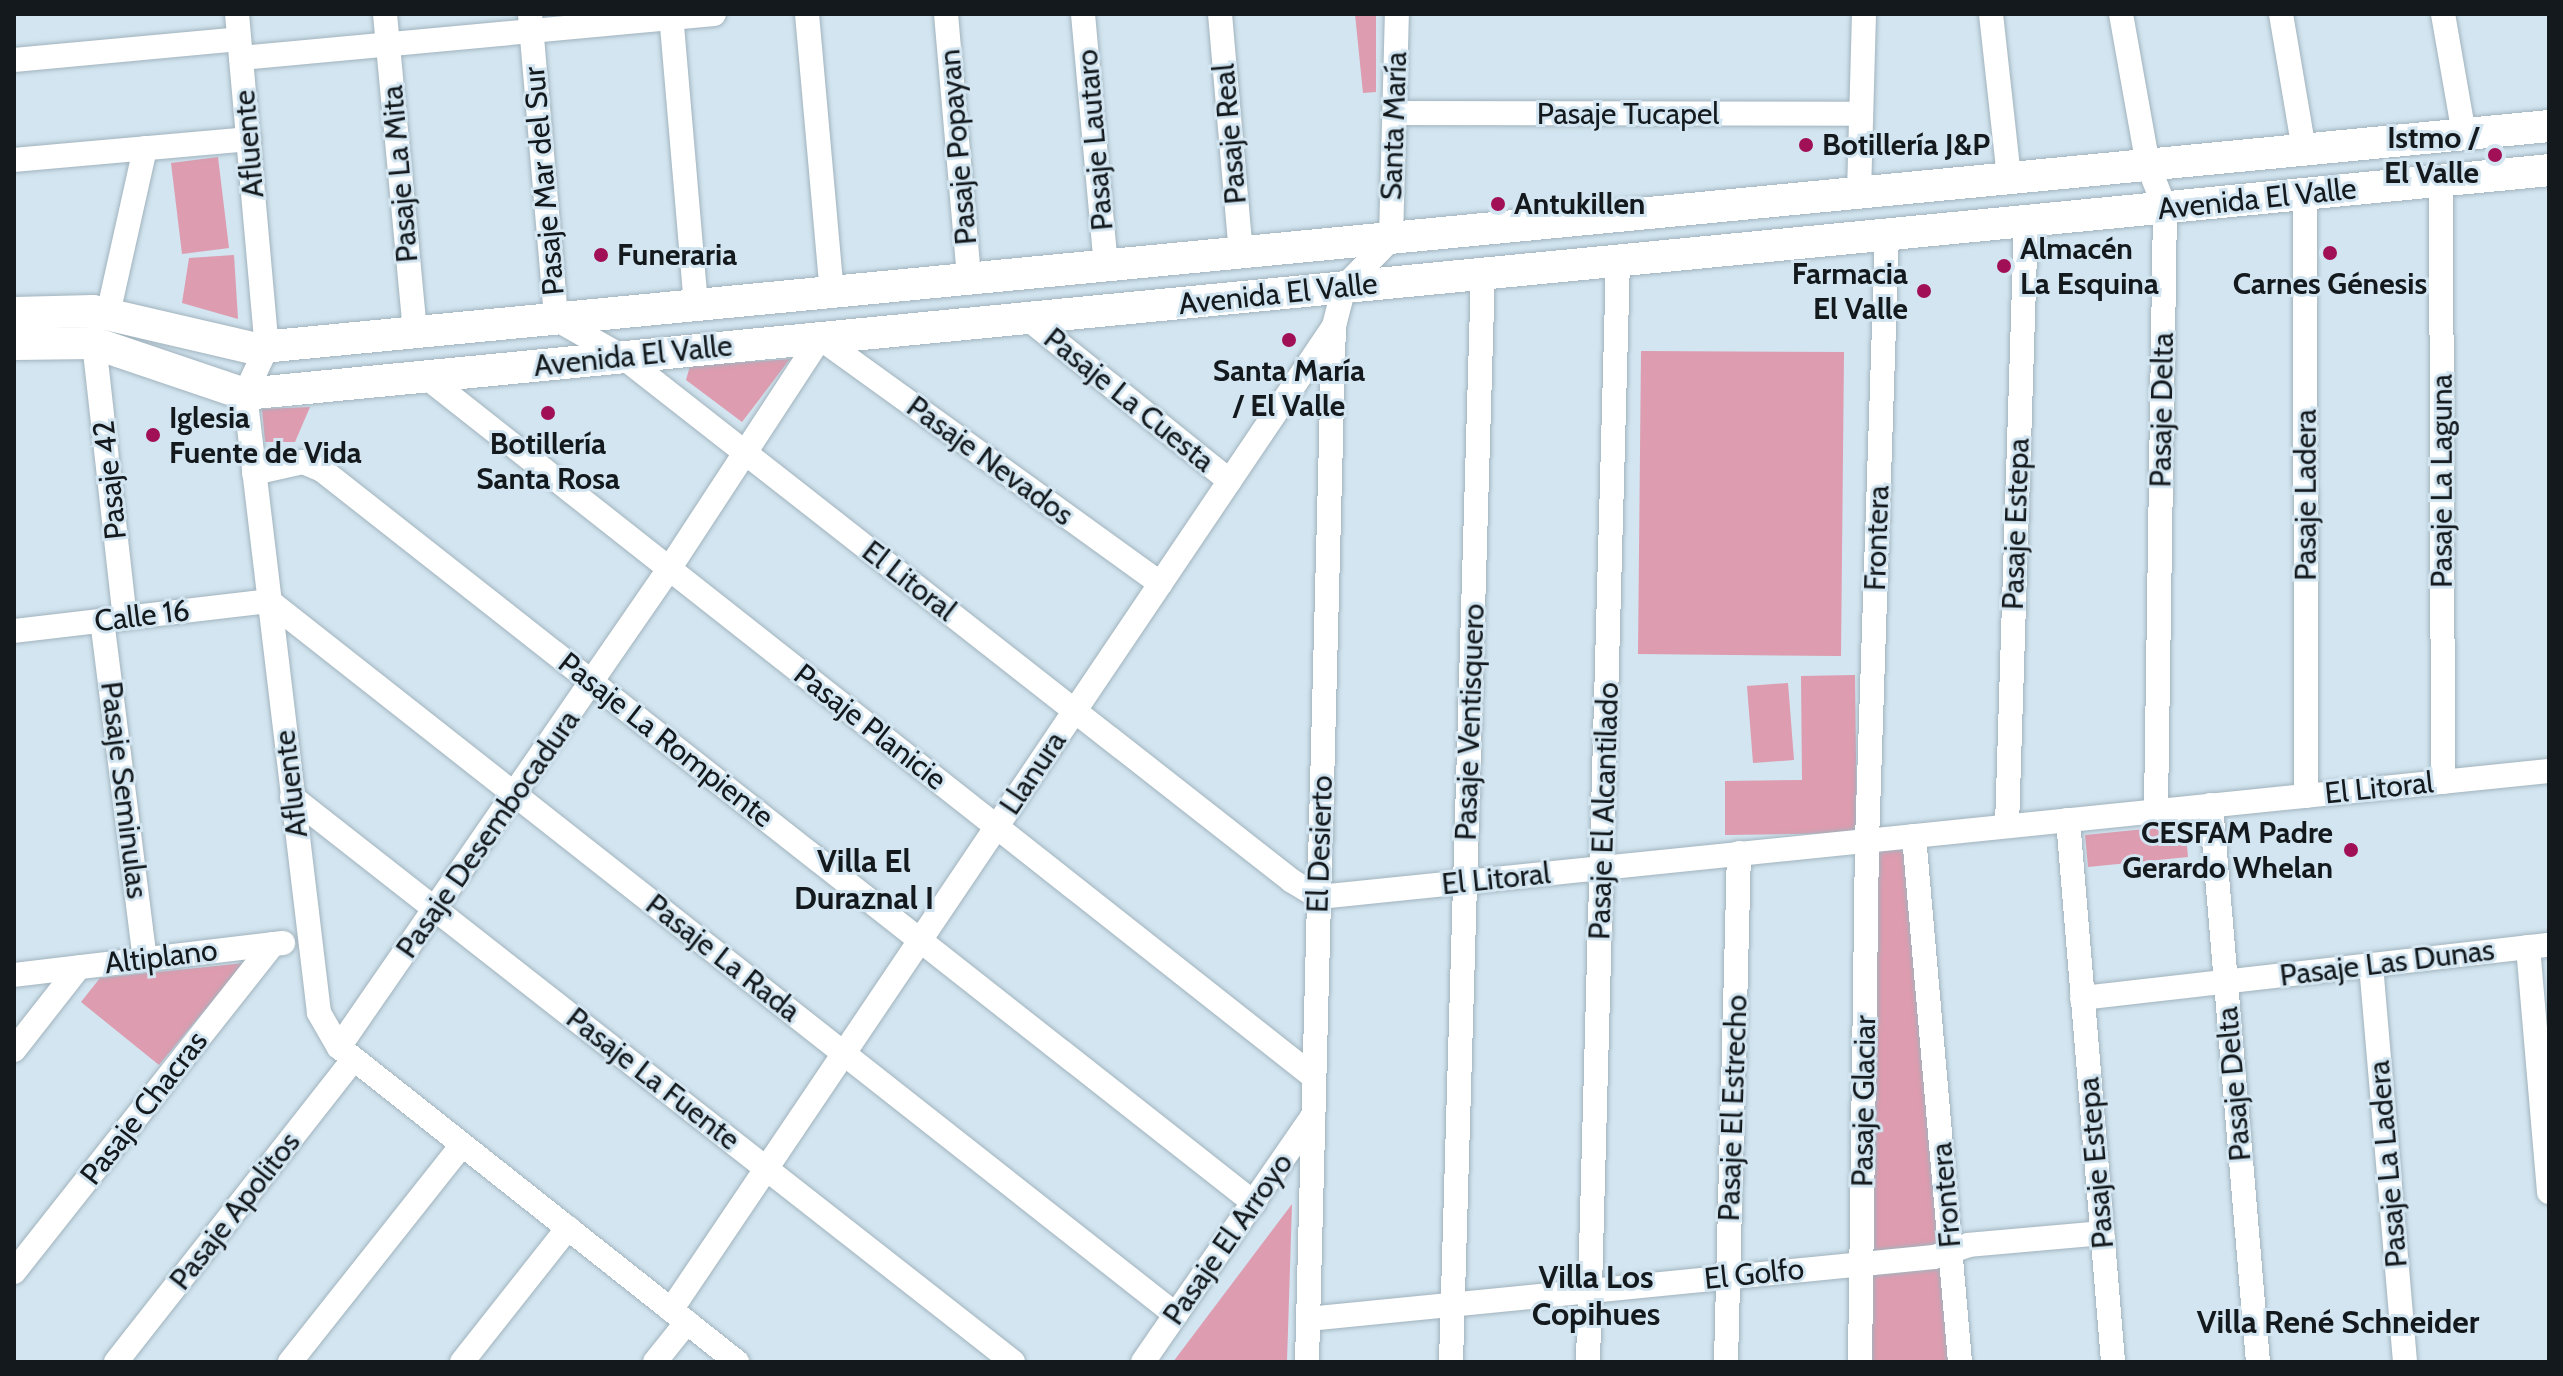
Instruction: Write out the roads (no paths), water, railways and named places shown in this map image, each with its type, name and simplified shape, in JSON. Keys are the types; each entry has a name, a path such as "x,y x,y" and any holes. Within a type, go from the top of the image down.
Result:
{"street":[{"name":"Afluente","path":"237,14 267,347"},
{"name":"Pasaje La Mita","path":"385,14 415,333"},
{"path":"14,60 388,44 530,22 714,14"},
{"path":"807,14 823,293 820,338"},
{"name":"Pasaje Popayan","path":"946,14 969,279"},
{"name":"Pasaje Lautaro","path":"1083,14 1106,266"},
{"name":"Pasaje Real","path":"1220,14 1241,253"},
{"name":"Santa María","path":"1391,239 1397,14"},
{"path":"1859,193 1864,14"},
{"path":"1991,14 2009,178"},
{"name":"Pasaje Delta","path":"2121,14 2148,165 2165,208 2156,811"},
{"path":"2281,14 2304,150"},
{"path":"2443,14 2464,134"},
{"path":"671,16 696,306"},
{"name":"Pasaje Mar del Sur","path":"530,22 556,319 623,357"},
{"name":"Pasaje Tucapel","path":"1395,113 1861,114"},
{"name":"Avenida El Valle","path":"14,313 108,314 221,345 267,347 2549,126"},
{"path":"14,160 249,139"},
{"path":"108,314 145,148"},
{"name":"Avenida El Valle","path":"14,344 94,343 245,394 2549,170"},
{"name":"Pasaje La Laguna","path":"2441,181 2443,782"},
{"name":"Pasaje Ladera","path":"2305,194 2306,796"},
{"name":"Pasaje Estepa","path":"2007,826 2026,221"},
{"name":"Frontera","path":"1867,841 1887,235"},
{"path":"1344,287 1391,239"},
{"name":"Pasaje El Alcantilado","path":"1588,1362 1618,261"},
{"name":"Pasaje Ventisquero","path":"1451,1362 1483,274"},
{"name":"Llanura","path":"655,1362 766,1168 1334,326 1344,287"},
{"name":"Pasaje La Cuesta","path":"1027,318 1230,481"},
{"name":"El Desierto","path":"1307,1362 1334,326"},
{"name":"Pasaje Desembocadura","path":"347,1053 436,910 669,569 742,451 820,338"},
{"name":"Pasaje Nevados","path":"820,338 1161,584"},
{"name":"Pasaje 42","path":"94,343 114,619"},
{"path":"245,394 267,347"},
{"name":"El Litoral","path":"623,357 1075,711 1319,897 2549,771"},
{"name":"Pasaje Planicie","path":"425,376 1314,1077"},
{"name":"Afluente","path":"245,394 319,1013 347,1053 737,1362"},
{"name":"Pasaje La Rompiente","path":"254,473 303,462 316,466 1254,1203"},
{"name":"Calle 16","path":"14,631 269,601"},
{"name":"Pasaje La Rada","path":"269,601 1176,1315"},
{"name":"Pasaje Seminulas","path":"114,619 145,959"},
{"name":"Pasaje La Fuente","path":"292,797 1013,1362"},
{"name":"Pasaje Delta","path":"2211,805 2258,1362"},
{"name":"Pasaje Estepa","path":"2068,820 2113,1362"},
{"name":"Frontera","path":"1914,836 1960,1362"},
{"name":"Pasaje Glaciar","path":"1860,1362 1867,841"},
{"name":"Pasaje El Estrecho","path":"1726,1362 1739,853"},
{"name":"Altiplano","path":"14,975 309,939"},
{"name":"Pasaje Chacras","path":"14,1272 273,944"},
{"path":"2539,946 2549,1192"},
{"name":"Pasaje Las Dunas","path":"2082,998 2539,946"},
{"name":"Pasaje La Ladera","path":"2371,965 2405,1362"},
{"path":"14,1050 79,967"},
{"name":"Pasaje Apolitos","path":"116,1362 347,1053"},
{"name":"Pasaje El Arroyo","path":"1143,1362 1313,1116"},
{"path":"290,1362 462,1145"},
{"path":"462,1362 568,1228"},
{"name":"El Golfo","path":"1308,1319 1861,1263 2102,1233"}],"place":[{"name":"Botillería J&P","path":"1806,145"},
{"name":"Istmo / El Valle","path":"2495,155"},
{"name":"Antukillen","path":"1498,204"},
{"name":"Carnes Génesis","path":"2330,253"},
{"name":"Funeraria","path":"601,255"},
{"name":"Almacén La Esquina","path":"2004,266"},
{"name":"Farmacia El Valle","path":"1924,291"},
{"name":"Santa María / El Valle","path":"1289,340"},
{"name":"Botillería Santa Rosa","path":"548,413"},
{"name":"Iglesia Fuente de Vida","path":"153,435"},
{"name":"CESFAM Padre Gerardo Whelan","path":"2351,850"}],"district":[{"name":"Villa El Duraznal I","path":"864,880"},
{"name":"Villa Los Copihues","path":"1596,1296"},
{"name":"Villa René Schneider","path":"2338,1322"}]}
